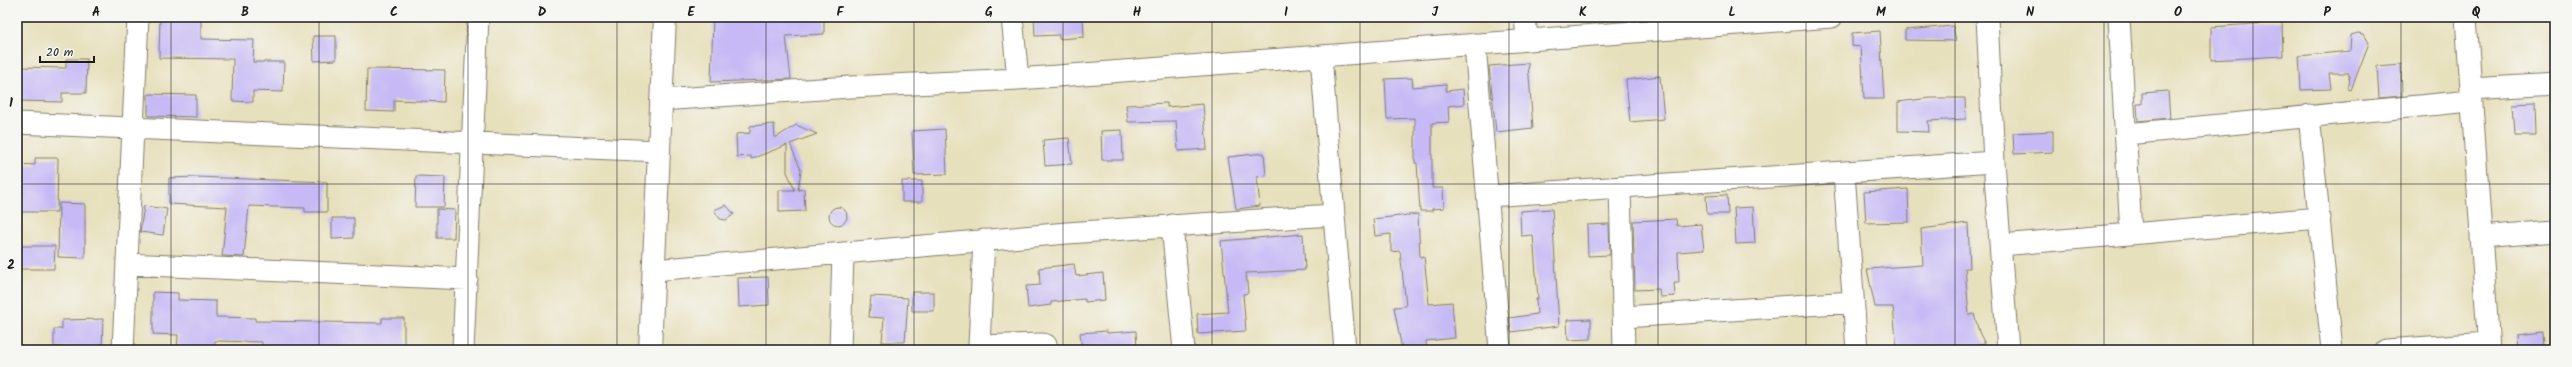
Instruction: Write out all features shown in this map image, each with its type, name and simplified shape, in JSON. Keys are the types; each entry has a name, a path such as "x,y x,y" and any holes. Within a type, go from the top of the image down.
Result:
{"street":[{"path":"123,350 138,17"},
{"path":"463,350 478,17"},
{"path":"650,350 665,17"},
{"path":"1012,17 1018,79"},
{"path":"1525,17 1527,40"},
{"path":"661,100 850,87 1018,79 1321,56 1527,40 1682,22 1832,17"},
{"path":"1987,17 1994,162 2008,350"},
{"path":"2119,17 2131,234"},
{"path":"2386,350 2488,346 2466,17"},
{"path":"1475,44 1500,350"},
{"path":"1321,56 1332,216 1345,350"},
{"path":"2126,134 2309,115 2555,84"},
{"path":"2309,115 2332,350"},
{"path":"17,123 659,151"},
{"path":"1488,196 1994,162"},
{"path":"1844,173 1852,302 1857,350"},
{"path":"1620,187 1624,350"},
{"path":"654,270 984,240 1172,225 1332,216"},
{"path":"2001,245 2320,218"},
{"path":"1172,225 1184,350"},
{"path":"2481,237 2555,231"},
{"path":"984,240 979,348 1042,344 1046,345 1048,350"},
{"path":"840,350 843,253"},
{"path":"127,264 467,279"},
{"path":"1624,317 1852,302"}],"building":[{"path":"160,17 201,17 201,39 254,40 253,62 284,62 283,92 253,91 253,102 232,101 233,59 159,58"},
{"path":"713,17 824,17 824,34 786,36 791,79 711,82"},
{"path":"1034,17 1083,17 1084,37 1059,39 1059,35 1035,36"},
{"path":"2282,22 2283,56 2211,60 2211,27"},
{"path":"1953,26 1956,41 1905,40 1905,30"},
{"path":"1880,31 1884,99 1864,99 1861,47 1852,46 1852,33"},
{"path":"2358,33 2364,34 2369,43 2351,90 2348,89 2349,73 2329,73 2331,89 2301,90 2299,56 2350,51 2351,35"},
{"path":"313,36 336,36 336,60 314,61"},
{"path":"66,59 87,59 86,93 62,93 62,102 17,101 17,67 66,68"},
{"path":"1528,63 1533,128 1496,132 1489,66"},
{"path":"2401,64 2402,96 2379,98 2377,66"},
{"path":"367,69 445,70 444,102 394,100 394,112 366,111"},
{"path":"1660,76 1664,119 1630,122 1626,80"},
{"path":"1412,78 1413,87 1446,84 1446,91 1463,89 1464,104 1448,106 1449,122 1432,123 1432,188 1443,188 1444,208 1432,209 1432,211 1420,211 1417,163 1415,163 1415,118 1387,119 1385,79"},
{"path":"2168,91 2170,118 2138,121 2137,104 2142,104 2142,93"},
{"path":"148,94 196,95 196,117 148,116"},
{"path":"1931,98 1965,98 1966,119 1928,121 1929,132 1898,131 1898,102"},
{"path":"1167,103 1167,107 1203,104 1207,149 1178,151 1176,121 1128,122 1126,105"},
{"path":"2535,103 2536,135 2515,135 2513,104"},
{"path":"774,124 775,138 796,125 817,134 790,144 801,170 798,190 804,189 805,211 779,212 779,190 795,190 787,172 787,145 751,159 751,156 737,157 736,134 750,133 750,126"},
{"path":"945,129 947,174 914,175 912,131"},
{"path":"1122,130 1123,160 1102,160 1101,131"},
{"path":"2053,131 2053,152 2014,154 2013,133"},
{"path":"1069,138 1072,164 1045,166 1043,140"},
{"path":"1264,153 1266,176 1257,177 1260,206 1236,209 1228,157"},
{"path":"35,158 58,158 57,212 17,212 17,164 35,165"},
{"path":"416,176 445,177 444,207 415,207"},
{"path":"197,177 327,182 327,212 305,212 305,208 249,206 244,257 222,256 227,207 169,204 169,178"},
{"path":"902,181 922,181 922,202 902,202"},
{"path":"1908,189 1909,222 1866,223 1864,192"},
{"path":"1727,195 1728,214 1707,214 1706,196"},
{"path":"59,203 85,204 85,258 58,257"},
{"path":"726,205 734,214 726,220 720,219 714,210"},
{"path":"144,206 167,209 163,235 140,232"},
{"path":"834,207 842,207 847,212 845,223 842,225 834,225 829,220 829,212"},
{"path":"1753,207 1755,243 1736,244 1734,208"},
{"path":"437,209 455,210 454,238 437,238"},
{"path":"1552,209 1559,326 1511,332 1509,318 1537,314 1536,299 1538,299 1533,235 1521,236 1520,211"},
{"path":"1418,214 1420,257 1424,256 1429,304 1452,302 1455,338 1426,341 1427,350 1402,350 1394,307 1406,306 1400,251 1391,252 1391,234 1375,236 1373,219"},
{"path":"332,218 354,218 354,238 332,239"},
{"path":"1676,219 1677,226 1701,224 1704,250 1678,252 1679,283 1674,283 1675,296 1660,297 1659,289 1635,290 1633,221"},
{"path":"1968,223 1970,268 1965,268 1969,315 1974,314 1979,332 1985,344 1942,350 1897,350 1893,307 1875,307 1867,269 1923,265 1921,229"},
{"path":"1609,224 1610,255 1588,256 1587,225"},
{"path":"1303,234 1305,270 1246,273 1248,293 1243,294 1246,331 1198,334 1197,314 1228,312 1221,241"},
{"path":"17,246 55,246 54,269 17,269"},
{"path":"1074,264 1076,276 1103,273 1105,300 1085,302 1085,299 1051,302 1051,305 1028,308 1026,286 1040,285 1039,268"},
{"path":"768,277 769,305 739,307 738,278"},
{"path":"153,292 178,293 178,300 216,301 216,317 255,318 255,321 382,323 382,318 404,318 404,350 262,348 262,342 215,341 214,350 177,350 178,335 153,334"},
{"path":"912,292 934,292 934,311 912,311"},
{"path":"871,296 908,298 905,342 882,342 884,318 869,317"},
{"path":"103,319 102,348 54,347 54,329 62,329 62,320"},
{"path":"1591,319 1591,339 1568,340 1567,320"},
{"path":"1107,331 1107,333 1136,331 1137,350 1082,350 1080,333"},
{"path":"2542,332 2543,350 2517,350 2516,335"}]}
